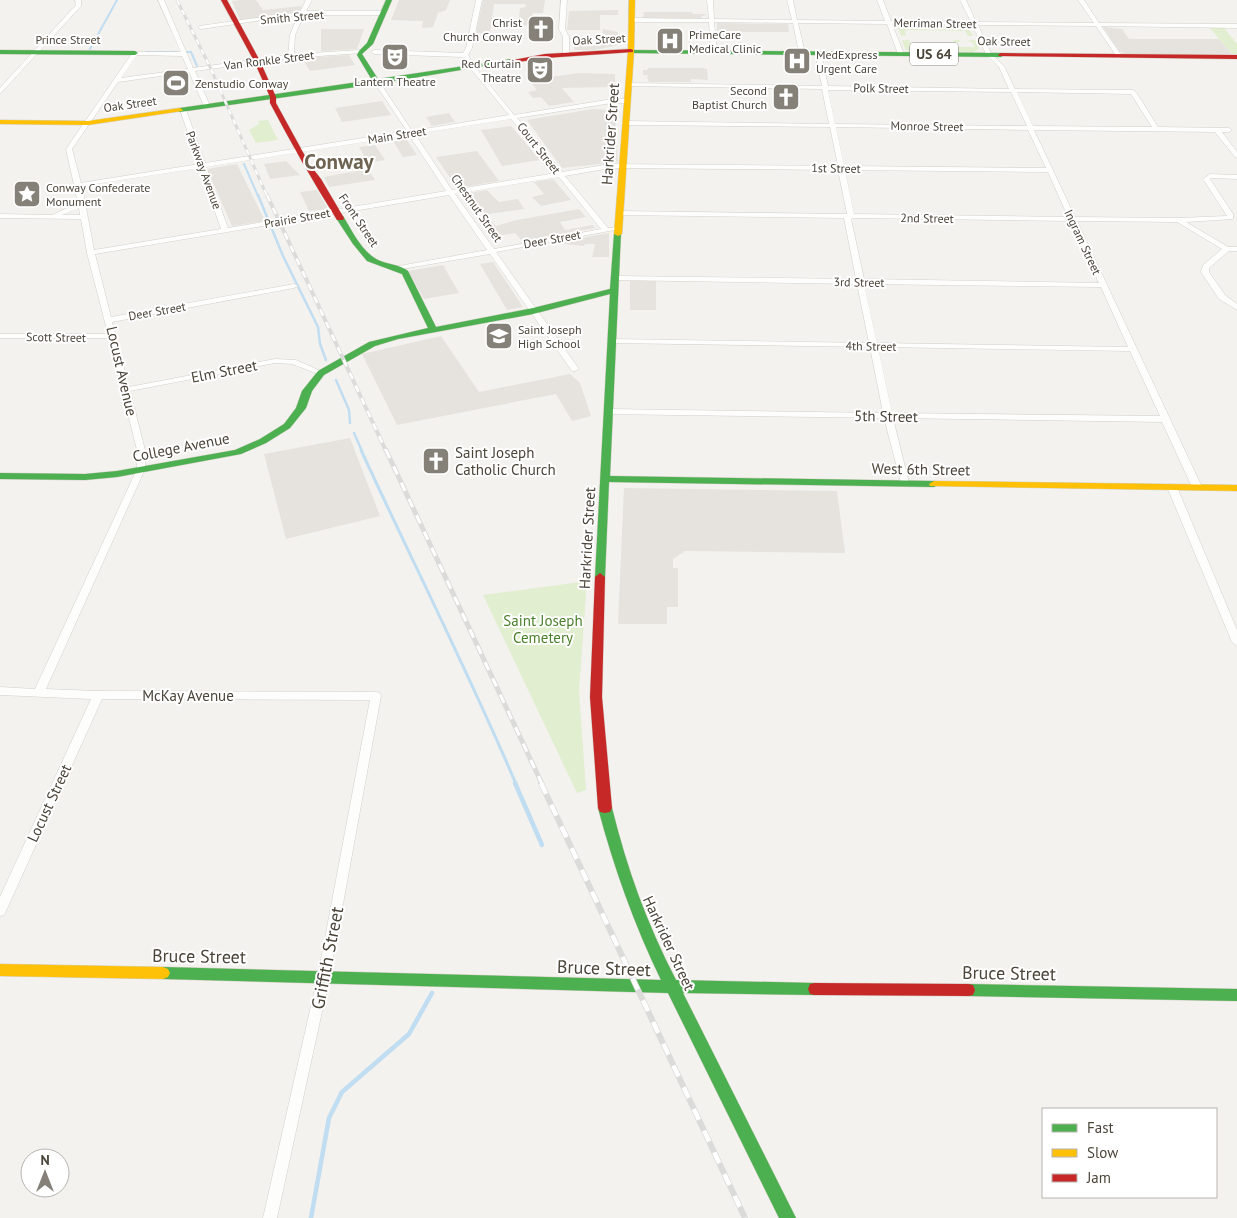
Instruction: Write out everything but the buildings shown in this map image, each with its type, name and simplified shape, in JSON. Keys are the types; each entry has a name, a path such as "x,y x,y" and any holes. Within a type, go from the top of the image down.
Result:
{"main road":[{"name":"Front Street","path":"224,0 257,61 274,97 273,103 298,151 318,180 335,211 367,257 376,262 399,268"},
{"path":"366,53 389,0"},
{"name":"Harkrider Street","path":"632,0 631,51 626,101 611,341 596,698 605,808 618,859 635,907 672,988 788,1218"},
{"name":"Oak Street","path":"0,122 88,123 566,54 631,51 1237,57"},
{"name":"Prince Street","path":"0,52 135,53"},
{"name":"Chestnut Street","path":"366,53 377,82"},
{"name":"Oak Street","path":"465,55 475,62 502,63"},
{"path":"399,268 408,278 433,330"},
{"name":"College Avenue","path":"0,476 86,477 117,474 228,454 263,441 287,426 301,408 307,391 321,373 372,344 533,311 615,290"},
{"path":"588,298 603,300 613,308"},
{"name":"West 6th Street","path":"605,480 1237,488"},
{"name":"Bruce Street","path":"0,970 324,975 672,988 1237,995"}],"street":[{"path":"0,92 79,5 78,0"},
{"path":"161,0 207,106"},
{"path":"291,56 289,49 302,13 309,0"},
{"path":"465,55 469,48 479,0"},
{"path":"564,0 562,29 566,37 566,54"},
{"path":"710,0 714,52"},
{"path":"790,0 802,53"},
{"path":"880,0 901,54"},
{"name":"Ingram Street","path":"963,0 989,54 1000,66 1012,90 1131,349 1197,487"},
{"path":"1080,0 1119,56"},
{"name":"Smith Street","path":"200,27 302,13 384,13"},
{"name":"Merriman Street","path":"632,20 1237,26"},
{"path":"135,53 183,54"},
{"name":"Locust Avenue","path":"39,692 141,469 141,450 91,253 69,149 135,53"},
{"name":"Van Ronkle Street","path":"118,80 291,56 346,53 465,55"},
{"path":"818,53 841,168 860,282 888,416 905,483"},
{"name":"Court Street","path":"465,55 473,68 606,230"},
{"name":"Chestnut Street","path":"377,82 409,133 575,369"},
{"name":"Polk Street","path":"628,85 1133,92 1156,129"},
{"name":"Main Street","path":"78,185 514,116 614,101 626,101"},
{"name":"Parkway Avenue","path":"183,110 226,230"},
{"name":"Monroe Street","path":"625,123 1229,130"},
{"path":"1217,130 1237,156"},
{"name":"Prairie Street","path":"91,253 335,211 622,165"},
{"name":"1st Street","path":"622,165 1049,170"},
{"name":"2nd Street","path":"619,213 1073,220 1231,218 1206,179 1210,176 1237,177"},
{"path":"49,217 82,204"},
{"path":"1,217 84,218"},
{"path":"1178,220 1227,249 1237,249"},
{"name":"Deer Street","path":"399,268 618,228"},
{"path":"1227,249 1206,267 1205,272 1222,297 1237,308"},
{"name":"3rd Street","path":"615,278 1103,286"},
{"name":"Deer Street","path":"109,320 294,286"},
{"name":"Scott Street","path":"0,336 113,336"},
{"name":"4th Street","path":"611,341 1131,349"},
{"name":"Elm Street","path":"125,390 275,361 293,362 321,373"},
{"name":"5th Street","path":"608,412 1164,419"},
{"path":"1172,487 1237,642"},
{"name":"McKay Avenue","path":"0,691 98,695 376,696"},
{"name":"Locust Street","path":"0,911 98,695"},
{"name":"Griffith Street","path":"270,1218 324,975 376,696"}],"green space":[{"path":"897,25 967,25 973,36 968,36 965,31 908,30 905,31 906,35 901,36"},
{"path":"1209,27 1224,28 1237,44 1237,54 1232,54"},
{"path":"902,40 909,40 911,44 925,44 927,49 957,50 953,40 959,40 960,42 955,42 958,47 975,47 972,42 966,41 975,40 979,49 973,52 909,51 905,49"},
{"path":"268,120 278,140 256,143 249,130 259,124 258,121"},
{"name":"Saint Joseph Cemetery","path":"587,581 579,691 586,790 577,793 483,595"}],"shaded area":[{"path":"256,0 263,10 302,6 299,13 240,20 232,1"},
{"path":"399,0 450,0 446,10 438,13 433,27 422,28 423,21 391,20"},
{"path":"483,0 545,0 543,13 533,13 530,25 518,26 520,8 526,7 525,4 494,4 490,33 476,33"},
{"path":"618,10 618,15 600,15 600,30 567,30 569,11"},
{"path":"644,12 692,12 693,14 706,15 701,18 643,18"},
{"path":"717,23 788,24 789,32 717,32"},
{"path":"1103,27 1122,29 1129,39 1219,39 1232,54 1126,54 1119,51"},
{"path":"321,29 364,29 357,49 321,51"},
{"path":"603,29 618,32 618,45 595,50 574,50 575,43 598,45 604,43 602,42"},
{"path":"349,55 355,65 310,71 302,58"},
{"path":"648,68 707,69 708,80 691,79 691,82 649,82 647,77 649,75 643,75 643,70"},
{"path":"579,73 615,74 615,87 562,88 574,102 549,106 541,97 533,98 528,92 537,90 529,80"},
{"path":"382,101 391,115 342,122 335,108"},
{"path":"593,109 615,110 618,162 562,168 527,120"},
{"path":"449,113 455,122 432,126 426,117"},
{"path":"511,126 540,160 502,166 481,130"},
{"path":"406,139 417,155 403,157 393,141"},
{"path":"375,145 385,160 368,163 359,147"},
{"path":"477,151 499,181 457,188 436,157"},
{"path":"286,161 300,175 270,179 264,164"},
{"path":"237,164 265,221 232,226 207,169"},
{"path":"368,169 375,180 329,187 324,177"},
{"path":"553,179 571,200 541,206 532,197 544,194 534,182"},
{"path":"317,190 328,209 309,211 300,192"},
{"path":"487,190 499,202 518,199 524,209 482,215 469,193"},
{"path":"579,209 586,217 560,222 565,230 593,225 595,228 522,241 515,233 490,237 479,220 489,218 496,226 517,220"},
{"path":"609,233 609,257 592,257 595,244 585,244 584,246 554,243"},
{"path":"493,262 523,307 507,310 480,264"},
{"path":"443,265 459,293 424,299 408,271"},
{"path":"630,281 656,281 656,310 630,310"},
{"path":"441,336 479,392 570,374 580,383 591,416 572,421 556,394 397,425 362,354"},
{"path":"350,438 380,516 286,539 264,454"},
{"path":"624,488 837,491 845,553 685,551 673,559 673,568 678,568 678,607 667,607 667,624 618,624"}],"waterway":[{"path":"90,49 117,0"},
{"path":"146,52 177,52"},
{"path":"187,52 191,52 197,66"},
{"path":"244,164 258,196"},
{"path":"258,195 283,256 318,327 320,344 326,360"},
{"path":"336,380 349,410 350,423"},
{"path":"354,433 362,451"},
{"path":"361,450 516,784"},
{"path":"515,783 542,845"},
{"path":"311,1218 329,1118 342,1092 409,1034 432,993"}],"railway":[{"path":"177,0 210,67 267,196"},
{"path":"267,195 386,451"},
{"path":"386,450 542,784"},
{"path":"541,783 745,1218"}],"traffic: fast":[{"path":"361,52 370,44 389,0"},
{"path":"631,51 1001,55"},
{"path":"0,52 135,53"},
{"path":"360,55 377,82"},
{"path":"180,110 511,61"},
{"path":"340,218 370,259 398,268 405,273 433,330"},
{"path":"600,577 618,234"},
{"path":"0,476 85,477 117,474 238,452 263,441 287,426 301,408 307,391 321,373 372,344 397,337 533,311 615,290"},
{"path":"605,479 934,484"},
{"path":"605,808 618,859 635,907 658,959 788,1218"},
{"path":"163,973 815,989"},
{"path":"968,990 1237,995"}],"traffic: slow":[{"path":"618,234 631,51 632,0"},
{"path":"0,122 88,123 180,110"},
{"path":"934,484 1237,488"},
{"path":"0,970 163,973"}],"traffic: jam":[{"path":"224,0 257,61 273,97 273,103 307,166 340,218"},
{"path":"511,61 545,56 631,51"},
{"path":"1001,55 1237,57"},
{"path":"600,577 596,697 605,808"},
{"path":"815,989 968,990"}],"place":[{"name":"Christ Church Conway","path":"541,29"},
{"name":"PrimeCare Medical Clinic","path":"670,41"},
{"name":"Lantern Theatre","path":"395,57"},
{"name":"MedExpress Urgent Care","path":"797,61"},
{"name":"Red Curtain Theatre","path":"540,70"},
{"name":"Zenstudio Conway","path":"176,83"},
{"name":"Second Baptist Church","path":"786,97"},
{"name":"Conway Confederate Monument","path":"27,194"},
{"name":"Saint Joseph High School","path":"499,336"},
{"name":"Saint Joseph Catholic Church","path":"436,461"}],"district":[{"name":"Conway","path":"339,161"}]}
